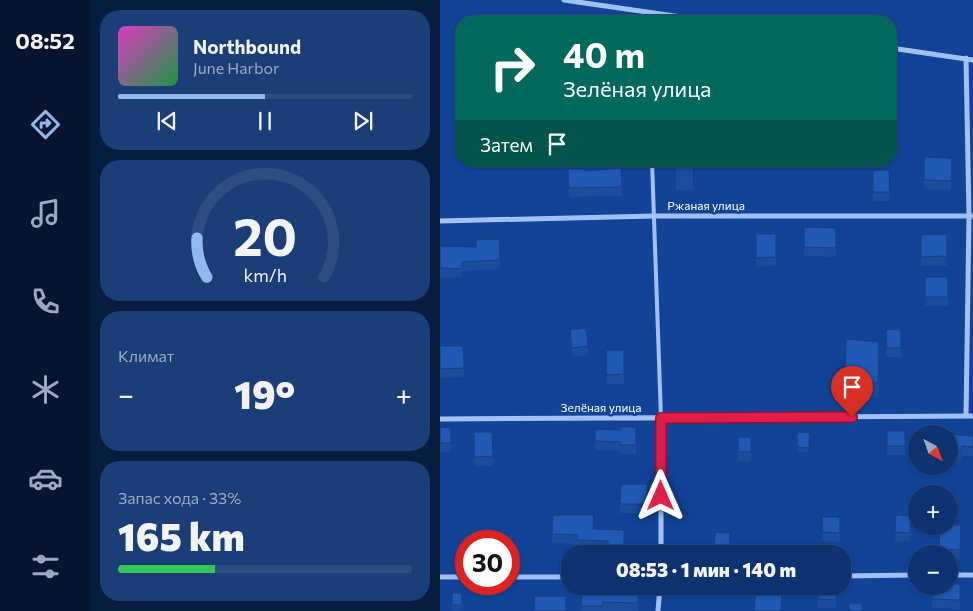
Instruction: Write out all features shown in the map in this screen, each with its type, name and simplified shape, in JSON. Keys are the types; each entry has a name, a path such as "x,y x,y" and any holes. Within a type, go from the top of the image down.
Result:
{"street":[{"path":"564,0 668,15"},
{"path":"897,49 973,60"},
{"path":"966,58 971,216 966,416"},
{"name":"Ржаная улица","path":"440,221 654,216 971,216"},
{"name":"Зелёная улица","path":"440,419 973,416"},
{"path":"661,418 661,545"},
{"path":"958,575 973,575"},
{"path":"851,576 908,576"},
{"path":"440,577 455,577"},
{"path":"520,577 561,577"},
{"path":"658,611 659,595"}],"lane":[{"path":"652,167 661,418"}],"building":[{"path":"897,91 898,91 897,112"},
{"path":"924,157 952,158 951,181 924,180"},
{"path":"621,168 622,187 569,188 568,169 584,169 584,171"},
{"path":"873,170 889,170 890,192 873,192"},
{"path":"804,227 836,228 836,248 804,247"},
{"path":"756,234 776,234 776,257 756,258"},
{"path":"947,234 947,256 921,257 921,235"},
{"path":"499,239 500,260 462,262 462,269 440,268 440,246 476,247 476,240"},
{"path":"925,277 948,277 948,297 925,297"},
{"path":"586,328 588,346 572,348 570,330"},
{"path":"886,329 901,330 901,348 886,348"},
{"path":"846,339 879,342 878,383 845,382"},
{"path":"440,346 463,346 464,368 440,369"},
{"path":"606,350 624,350 624,374 606,375"},
{"path":"440,427 451,428 451,443 440,443"},
{"path":"620,427 636,427 636,445 620,445 620,442 595,441 595,429 620,430"},
{"path":"887,431 905,431 905,446 887,446"},
{"path":"474,432 492,432 493,456 474,457"},
{"path":"797,432 810,433 809,448 797,447"},
{"path":"958,435 973,436 973,447 962,446 961,451 958,451"},
{"path":"738,437 751,437 751,452 738,452"},
{"path":"621,484 647,484 647,504 620,504"},
{"path":"553,515 594,515 593,529 624,530 624,545 608,545 608,541 577,540 577,535 552,534"},
{"path":"896,515 908,516 908,533 895,532"},
{"path":"822,517 840,517 840,533 822,532"},
{"path":"958,525 961,525 960,550 958,550 958,545 939,545 940,535 958,535"},
{"path":"715,532 730,533 730,545 714,545"},
{"path":"958,584 960,584 960,600 932,599 932,595 958,595"},
{"path":"452,593 462,595 462,605 452,605"},
{"path":"582,595 638,595 638,603 603,602 603,606 581,606"},
{"path":"755,595 782,595 781,611 754,611"},
{"path":"818,595 836,595 836,600 818,599"},
{"path":"534,596 566,596 566,611 534,611"},
{"path":"849,603 862,603 862,611 849,611"}],"route":[{"path":"661,496 661,418 852,417"}]}
